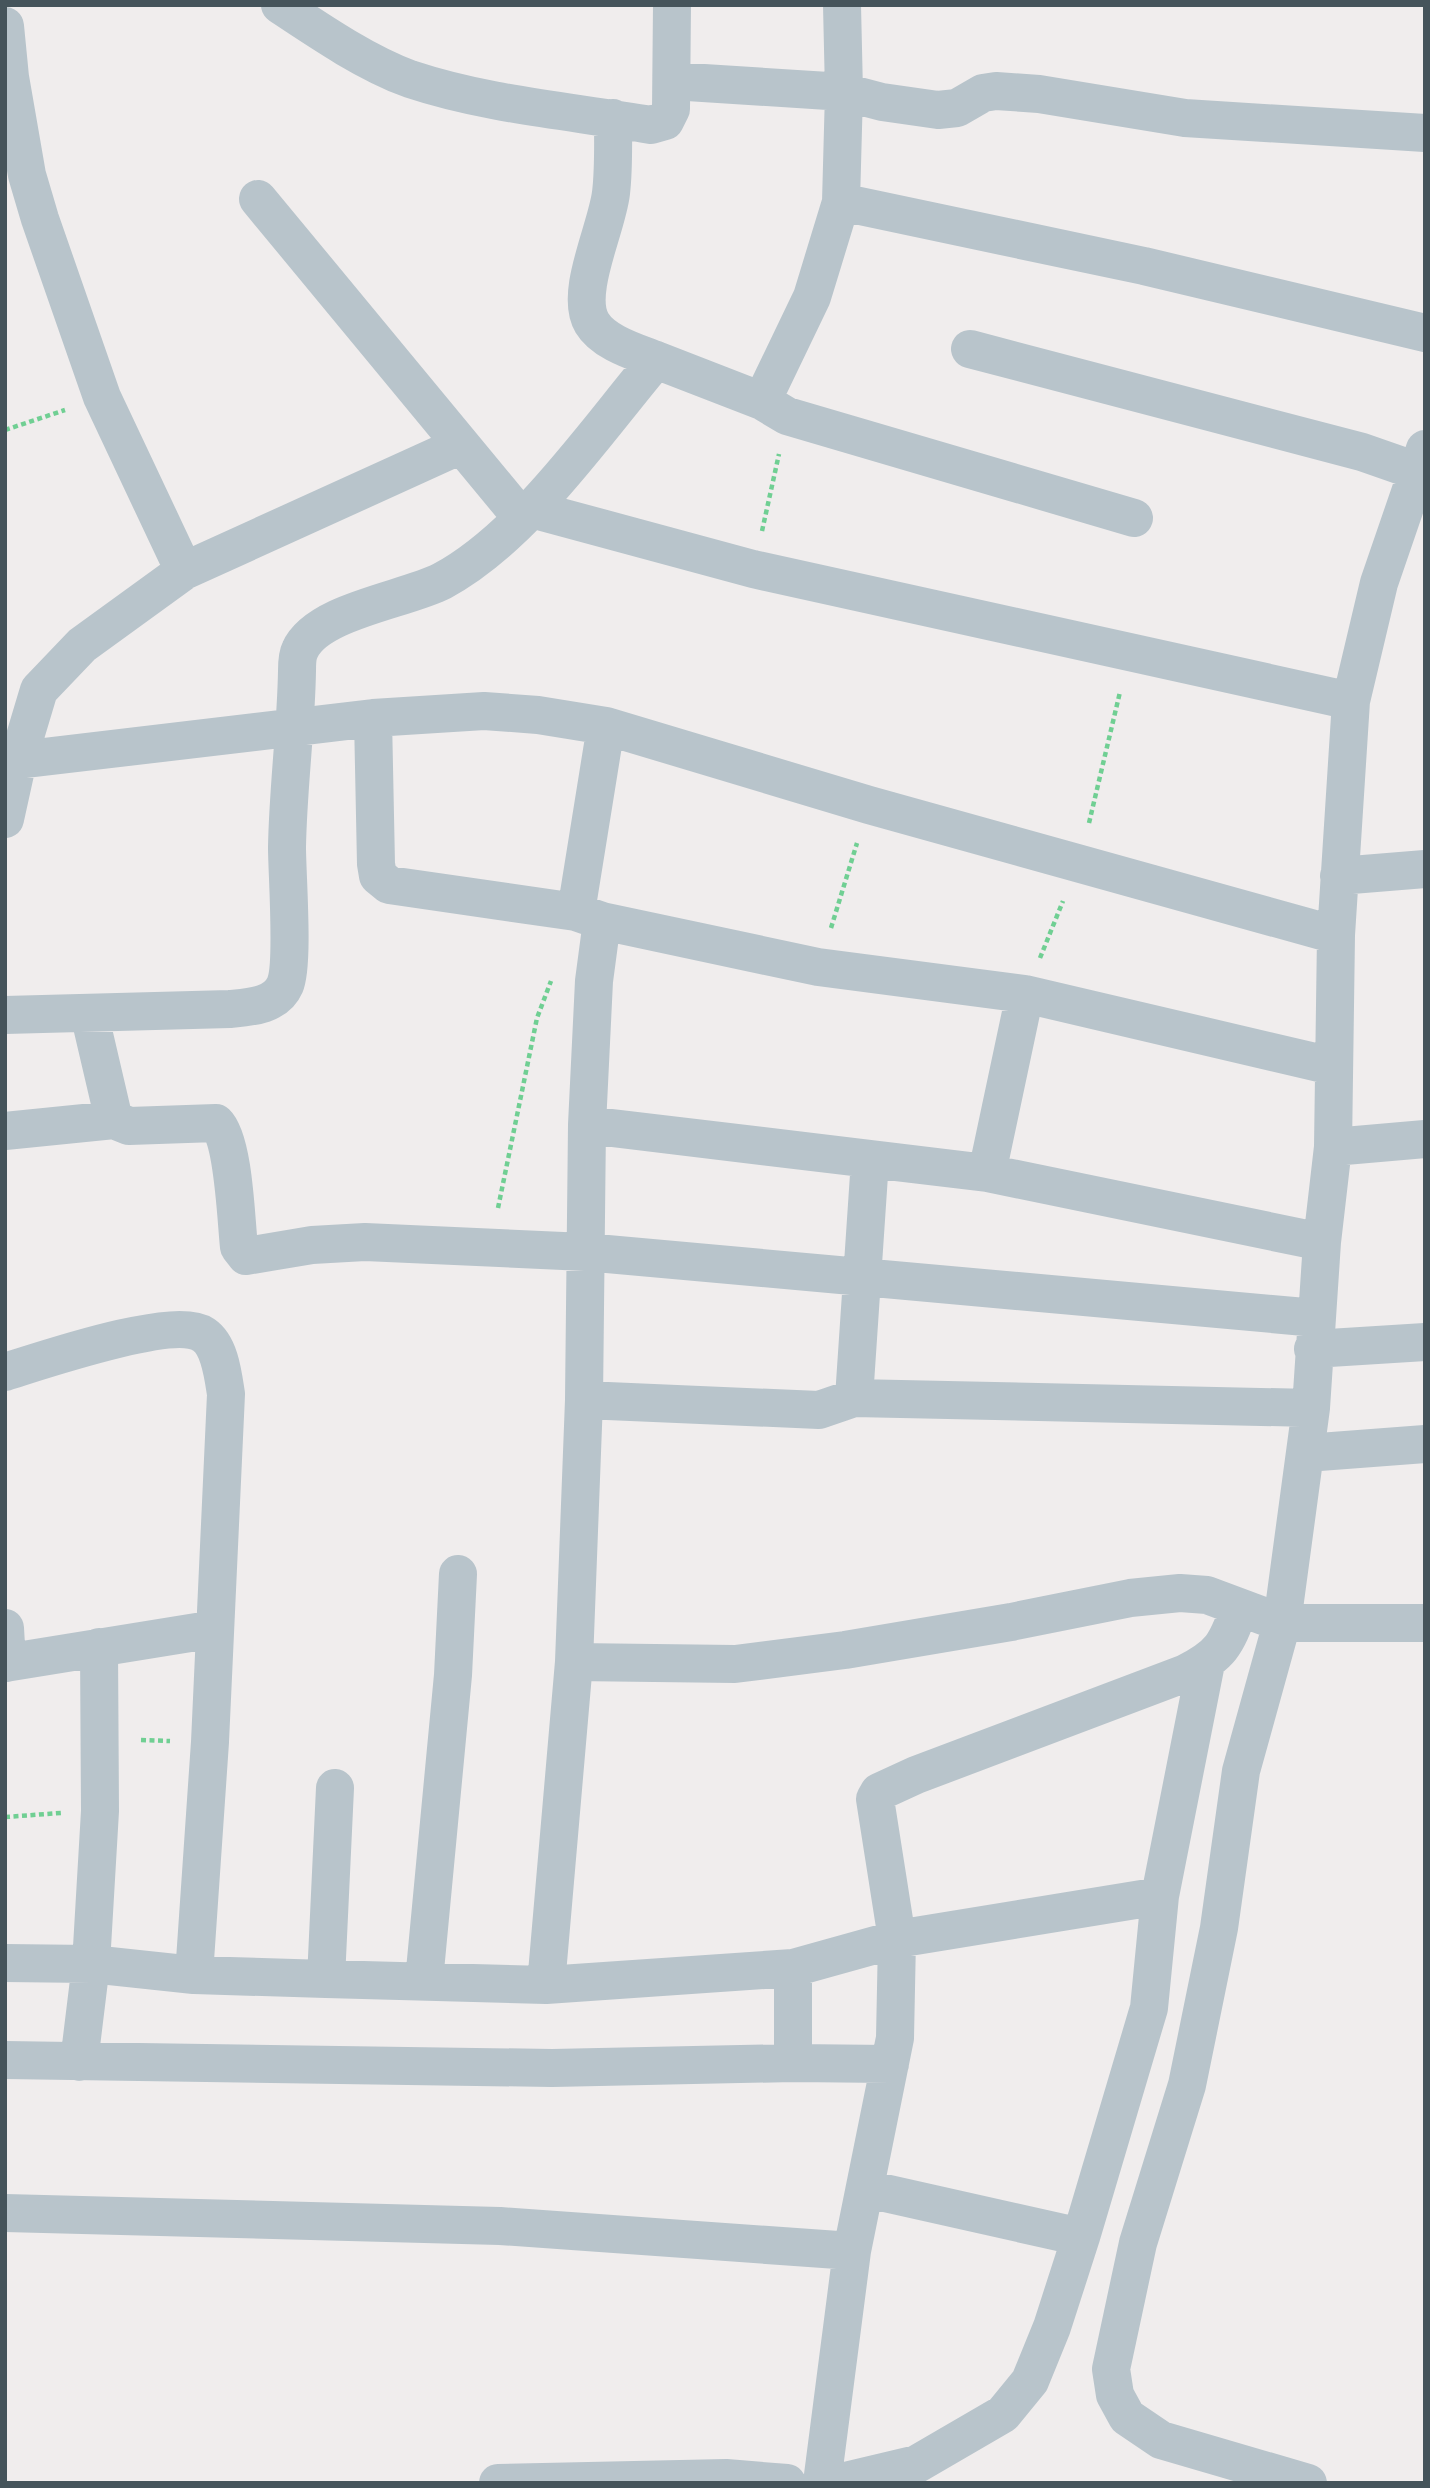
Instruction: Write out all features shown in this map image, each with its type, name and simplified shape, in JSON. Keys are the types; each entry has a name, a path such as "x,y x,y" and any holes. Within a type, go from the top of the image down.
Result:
{"street":[{"path":"280,5 331,38 408,78 501,103 660,124 671,109 672,5"},
{"path":"775,408 841,202 845,92 842,5"},
{"path":"5,26 10,77 27,175 102,397 184,571"},
{"path":"672,81 845,92 883,102 938,110 957,108 983,93 996,91 1039,94 1185,118 1425,133"},
{"path":"613,118 611,196 590,277 587,308 593,326 602,335 775,408 1134,518"},
{"path":"258,199 460,446 526,513 753,569 1351,701"},
{"path":"841,202 1144,266 1425,333"},
{"path":"970,349 1362,452 1422,465 1379,583 1351,701 1336,935 1332,1066 1334,1147 1322,1242 1311,1408 1282,1623 1241,1771 1219,1928 1187,2085 1138,2243 1111,2369 1115,2395 1127,2417 1161,2440 1308,2483"},
{"path":"5,1015 249,1007 258,1006 279,995 286,983 288,956 287,844 299,653 309,638 343,616 440,582 478,559 526,513 656,360"},
{"path":"5,819 18,760 39,690 82,645 184,571 460,446"},
{"path":"18,760 373,718 484,711 538,715 606,726 869,805 1336,935"},
{"path":"373,718 375,856 383,882 400,888 589,916 818,967 1025,993 1332,1066"},
{"path":"546,1985 574,1662 584,1399 587,1125 594,981 589,916 606,726"},
{"path":"1339,876 1425,869"},
{"path":"986,1172 1025,993"},
{"path":"89,1013 114,1120"},
{"path":"5,1130 114,1120 129,1126 208,1121 219,1126 228,1156 239,1247 246,1256 336,1243 490,1246 585,1252 860,1278 1315,1333 1425,1342"},
{"path":"587,1125 986,1172 1322,1242"},
{"path":"1334,1147 1425,1139"},
{"path":"854,1398 870,1160"},
{"path":"5,1372 108,1341 173,1330 194,1330 205,1335 221,1366 226,1394 210,1742 194,1975"},
{"path":"584,1399 819,1410 854,1398 1311,1408"},
{"path":"1306,1453 1425,1444"},
{"path":"424,1982 454,1662 458,1574"},
{"path":"574,1662 735,1664 845,1650 1011,1622 1130,1598 1180,1593 1207,1595 1282,1623 1425,1623"},
{"path":"822,2483 852,2251 867,2189 895,2038 897,1938 874,1807 879,1792 916,1774 1127,1697 1206,1663 1214,1658 1228,1641 1240,1609"},
{"path":"6,1651 99,1647 215,1629"},
{"path":"79,2062 91,1964 100,1811 99,1647"},
{"path":"837,2483 917,2464 1003,2414 1031,2381 1052,2328 1081,2237 1149,2008 1160,1896 1206,1663"},
{"path":"326,1979 335,1788"},
{"path":"5,1963 91,1964 194,1975 546,1985 793,1968 897,1938 1160,1896"},
{"path":"793,1968 793,2063"},
{"path":"5,2060 552,2068 793,2063 890,2064"},
{"path":"867,2189 1081,2237"},
{"path":"5,2213 500,2226 852,2251"},
{"path":"498,2483 726,2478 787,2483"}],"path":[{"path":"5,430 102,397"},
{"path":"753,569 775,408"},
{"path":"1025,993 1080,862 1129,654"},
{"path":"818,967 869,805"},
{"path":"490,1246 537,1018 555,971"},
{"path":"99,1739 210,1742"},
{"path":"5,1817 100,1811"}]}
